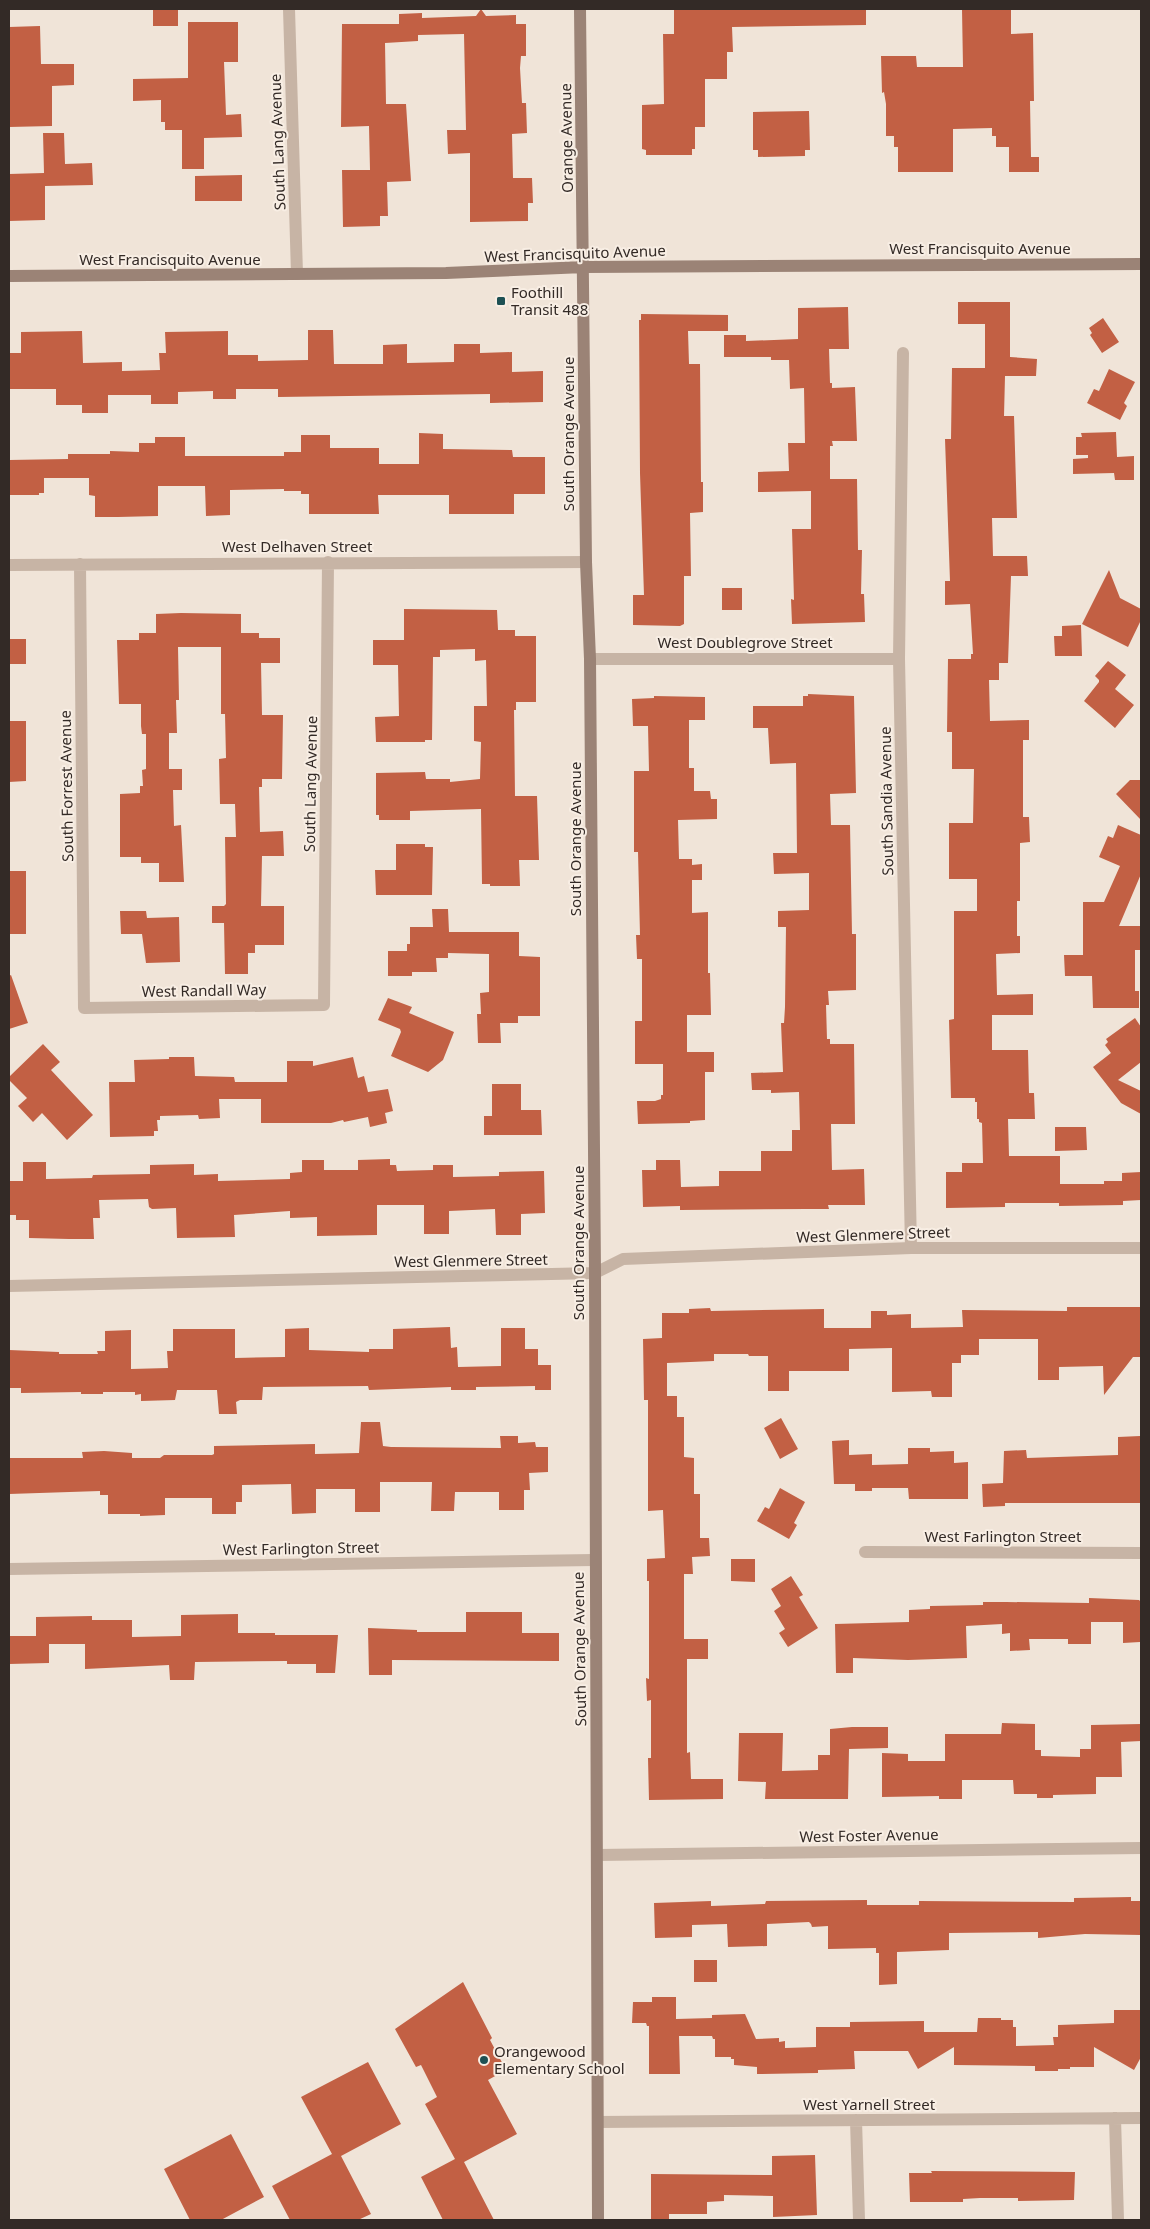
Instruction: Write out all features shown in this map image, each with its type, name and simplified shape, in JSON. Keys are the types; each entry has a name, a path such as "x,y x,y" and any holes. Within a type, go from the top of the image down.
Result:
{"street":[{"name":"South Lang Avenue","path":"289,9 297,274"},
{"name":"Orange Avenue","path":"580,9 584,267"},
{"name":"West Francisquito Avenue","path":"9,276 446,273 584,267 1141,264"},
{"name":"South Orange Avenue","path":"584,267 586,562 590,659 595,1273 594,1560 598,1855 598,2220"},
{"name":"South Sandia Avenue","path":"903,353 899,659 910,1248"},
{"name":"South Lang Avenue","path":"324,1005 328,562"},
{"name":"West Delhaven Street","path":"9,564 586,562"},
{"name":"South Forrest Avenue","path":"80,564 84,1008"},
{"name":"West Doublegrove Street","path":"590,659 899,659"},
{"name":"West Randall Way","path":"84,1008 324,1005"},
{"name":"West Glenmere Street","path":"9,1286 595,1273 623,1259 910,1248 1141,1248"},
{"name":"West Farlington Street","path":"865,1552 1141,1553"},
{"name":"West Farlington Street","path":"9,1569 594,1560"},
{"name":"West Foster Avenue","path":"598,1855 1141,1848"},
{"path":"1115,2118 1118,2220"},
{"name":"West Yarnell Street","path":"598,2122 1141,2118"},
{"path":"856,2120 859,2220"}],"building":[{"path":"153,9 178,9 178,26 153,26"},
{"path":"481,9 486,16 516,15 516,24 526,24 526,56 521,56 520,68 522,103 526,103 527,133 512,134 513,178 532,178 533,203 528,203 528,221 470,222 470,153 448,154 447,130 466,130 464,34 418,35 418,41 385,43 386,104 406,104 411,181 387,182 388,216 380,216 380,226 343,227 342,170 370,170 369,126 341,127 342,24 399,24 399,14 422,13 422,18 476,16"},
{"path":"674,9 866,9 866,25 732,27 733,52 727,52 727,79 705,79 705,127 695,127 695,149 692,149 692,155 646,155 646,150 642,149 642,105 664,104 663,34 674,34"},
{"path":"962,9 1011,9 1011,34 1033,33 1034,101 1030,101 1031,157 1039,157 1039,172 1009,172 1009,147 996,147 996,136 992,136 992,128 953,129 953,172 898,172 898,147 894,147 894,136 886,136 886,104 884,92 882,93 881,56 916,56 917,67 963,67"},
{"path":"188,22 238,22 238,62 224,62 226,115 241,114 242,137 204,138 204,169 182,169 182,130 165,130 165,122 161,122 161,100 133,101 133,79 188,78"},
{"path":"40,26 41,64 74,64 74,85 52,86 52,126 9,127 9,27"},
{"path":"809,111 810,150 805,150 805,156 758,157 758,150 753,150 753,112"},
{"path":"43,133 64,133 65,164 92,163 93,185 45,186 45,220 9,221 9,174 44,173"},
{"path":"242,175 242,201 195,201 195,176"},
{"path":"958,302 1010,302 1010,357 1037,359 1036,376 1005,376 1004,416 1014,416 1017,518 992,518 993,556 1027,556 1028,576 1011,576 1008,663 999,663 999,680 989,680 990,721 1029,720 1029,740 1023,740 1023,817 1029,817 1030,842 1020,843 1020,901 1017,901 1017,936 1020,936 1020,953 996,954 997,995 1033,994 1033,1015 992,1015 992,1050 1028,1050 1029,1093 1034,1093 1035,1119 1008,1119 1009,1156 1060,1156 1060,1184 1104,1184 1104,1181 1122,1181 1122,1173 1141,1172 1141,1200 1123,1201 1123,1205 1059,1206 1059,1203 1005,1203 1005,1207 946,1208 946,1172 962,1172 962,1163 983,1163 982,1123 977,1119 977,1102 975,1102 975,1098 951,1098 949,1020 954,1019 954,911 977,911 977,879 949,879 949,823 973,823 974,769 952,769 952,732 947,732 948,659 971,659 971,654 973,654 970,604 945,605 945,581 950,581 945,439 951,439 952,368 985,368 985,324 958,324"},
{"path":"848,307 849,349 829,349 830,383 832,383 832,388 855,387 857,441 832,441 833,446 830,446 830,479 857,479 858,550 862,550 861,594 864,594 865,622 792,624 791,599 794,600 792,529 811,529 811,491 758,492 758,472 789,471 788,443 805,443 804,388 790,389 789,360 771,360 771,357 724,357 724,335 746,335 746,341 798,339 798,308"},
{"path":"641,314 728,315 728,331 688,331 689,364 700,364 703,512 690,513 691,576 684,576 684,624 680,626 633,625 633,595 644,595 640,473 639,320 641,320"},
{"path":"1103,318 1119,342 1102,353 1090,335 1092,333 1089,328"},
{"path":"308,330 333,330 334,364 383,364 383,345 407,344 407,363 454,362 454,344 480,344 480,353 512,352 512,372 543,371 543,402 490,403 490,394 278,397 278,389 236,389 236,399 213,399 213,391 178,392 178,404 151,404 151,395 108,395 108,413 82,413 82,405 56,405 56,389 9,389 9,353 21,353 21,332 82,331 83,363 122,362 122,371 160,370 159,353 166,353 165,332 228,331 228,355 258,355 258,361 308,360"},
{"path":"1109,369 1135,382 1124,403 1127,406 1120,420 1087,403 1094,389 1099,391"},
{"path":"1116,432 1117,457 1134,456 1134,480 1115,480 1114,473 1073,474 1073,459 1088,458 1088,455 1076,455 1076,437 1082,437 1081,433"},
{"path":"419,433 443,434 443,449 512,450 513,457 545,457 545,494 514,494 514,514 449,514 449,495 378,495 379,514 309,514 309,494 301,494 301,491 284,491 284,489 230,490 230,515 206,516 205,486 158,486 158,516 118,517 95,517 95,496 89,495 89,478 44,478 44,493 39,493 39,495 9,495 9,460 68,459 68,454 110,454 110,451 139,452 139,443 155,443 155,437 185,437 185,456 284,456 284,452 301,452 301,435 330,435 330,448 379,448 379,464 419,464"},
{"path":"1109,570 1120,598 1141,609 1141,620 1128,647 1082,624"},
{"path":"722,588 742,588 742,610 722,610"},
{"path":"404,609 497,610 498,630 515,630 515,636 536,636 536,702 516,702 516,710 514,710 515,796 537,796 539,860 519,860 520,886 490,886 490,884 482,884 481,809 410,811 410,820 379,820 379,815 376,815 376,773 425,772 426,779 450,779 450,782 480,779 481,742 474,741 474,706 487,706 486,660 475,661 475,649 440,650 440,657 433,657 432,740 425,740 425,742 376,742 375,717 399,716 398,665 373,665 373,640 404,640"},
{"path":"156,614 241,614 241,633 259,633 259,638 280,638 280,663 261,663 262,715 283,715 282,779 262,779 262,787 259,787 260,832 283,831 284,856 262,856 261,906 284,906 284,945 255,945 255,953 248,953 248,974 225,974 224,923 212,923 212,906 224,906 226,904 225,837 236,837 235,804 220,804 219,759 226,758 225,714 221,714 221,647 178,647 179,700 176,700 177,733 169,733 169,769 182,769 182,790 173,790 174,826 181,825 184,882 159,882 159,863 141,863 141,857 120,857 120,794 140,793 140,786 143,786 142,770 146,769 146,734 142,734 141,704 119,704 117,640 139,640 139,633 156,633"},
{"path":"1081,625 1082,656 1055,656 1054,636 1062,636 1062,626"},
{"path":"9,639 26,639 26,664 9,664"},
{"path":"1108,661 1126,675 1115,689 1134,705 1115,728 1084,701 1099,682 1095,676"},
{"path":"808,694 854,696 856,793 830,794 831,825 850,825 852,934 856,934 856,990 828,991 829,1005 826,1005 827,1039 830,1039 830,1044 854,1044 855,1124 831,1124 832,1170 864,1169 865,1205 828,1205 829,1209 680,1210 680,1206 643,1207 642,1170 656,1170 656,1160 680,1160 681,1187 719,1186 719,1171 761,1171 761,1151 792,1151 792,1130 800,1130 799,1092 771,1093 771,1090 752,1090 751,1073 783,1072 781,1023 784,1023 785,1007 786,927 778,927 778,911 809,910 809,873 774,874 773,853 797,853 796,763 770,764 768,728 753,728 753,706 803,706 803,696 808,696"},
{"path":"654,696 705,697 705,720 689,720 689,768 694,768 694,791 710,791 711,799 717,799 717,819 678,820 679,859 692,859 692,865 702,864 702,880 692,880 692,913 708,912 708,973 710,973 711,1015 687,1015 687,1052 714,1052 714,1072 705,1072 705,1120 690,1121 690,1123 638,1124 637,1101 655,1101 661,1099 661,1095 663,1095 663,1064 635,1064 635,1021 642,1021 642,959 637,959 636,935 640,935 638,852 634,852 634,771 649,771 648,726 633,726 632,699 654,698"},
{"path":"9,721 26,721 26,781 9,782"},
{"path":"1130,780 1141,780 1141,820 1116,794"},
{"path":"1118,825 1141,835 1141,874 1119,926 1141,926 1141,950 1135,950 1135,991 1139,991 1139,1008 1093,1008 1092,976 1065,976 1064,955 1083,955 1083,902 1104,902 1120,866 1099,857 1108,836 1113,838"},
{"path":"396,844 425,844 425,847 433,847 432,895 376,895 375,870 396,870"},
{"path":"9,871 26,871 26,934 9,934"},
{"path":"432,909 448,909 449,932 519,932 519,956 540,957 540,1016 518,1016 518,1023 500,1023 501,1043 478,1043 477,1014 481,1014 480,993 489,992 489,954 448,953 448,958 436,958 437,972 412,972 412,976 388,976 388,951 407,951 407,944 410,944 410,927 433,927"},
{"path":"120,911 146,911 147,918 179,917 180,962 146,963 142,934 121,934"},
{"path":"11,975 28,1023 9,1029 9,976"},
{"path":"388,998 412,1007 409,1013 454,1032 443,1060 428,1072 391,1056 401,1032 400,1029 378,1020"},
{"path":"1135,1018 1141,1027 1141,1062 1118,1080 1141,1091 1141,1114 1121,1103 1093,1067 1111,1053 1105,1045 1108,1042 1106,1039"},
{"path":"43,1044 60,1062 51,1070 93,1115 67,1140 42,1113 33,1122 18,1106 27,1098 9,1080 9,1077"},
{"path":"169,1057 194,1057 195,1076 234,1077 235,1082 287,1082 287,1061 313,1061 313,1066 353,1057 358,1078 364,1076 368,1092 388,1089 393,1111 385,1113 387,1123 370,1127 368,1117 331,1123 261,1123 261,1099 219,1099 220,1118 199,1119 198,1115 160,1116 160,1120 157,1120 158,1131 154,1131 154,1136 110,1137 109,1082 135,1082 134,1060 169,1059"},
{"path":"492,1084 521,1084 521,1110 541,1110 542,1135 484,1135 484,1116 492,1116"},
{"path":"1055,1127 1086,1127 1087,1150 1055,1151"},
{"path":"390,1159 390,1165 396,1165 397,1171 433,1170 433,1165 453,1165 453,1177 499,1176 499,1172 544,1171 545,1213 521,1214 521,1235 496,1235 495,1209 449,1211 449,1234 424,1234 424,1205 377,1205 377,1235 317,1236 317,1217 290,1218 290,1211 234,1215 235,1237 177,1238 176,1208 152,1209 149,1207 148,1199 99,1200 100,1218 93,1218 94,1239 29,1238 29,1220 16,1220 16,1215 9,1215 9,1181 23,1181 23,1162 46,1162 46,1179 92,1178 93,1175 150,1174 150,1165 194,1164 194,1175 218,1174 218,1181 290,1179 290,1173 302,1172 302,1160 324,1160 324,1170 358,1170 358,1160"},
{"path":"1067,1307 1141,1307 1141,1357 1133,1357 1104,1395 1103,1366 1059,1367 1059,1380 1038,1380 1038,1339 979,1339 979,1355 961,1355 961,1363 952,1363 952,1397 932,1397 931,1391 892,1392 892,1348 849,1349 849,1371 789,1371 789,1391 768,1391 768,1356 714,1354 714,1361 667,1363 667,1396 677,1396 677,1417 684,1417 684,1457 694,1458 694,1494 700,1494 700,1538 709,1538 710,1556 692,1557 693,1574 684,1574 684,1639 708,1639 708,1659 687,1659 687,1753 690,1752 691,1779 723,1779 723,1799 649,1800 648,1758 651,1758 651,1700 647,1701 646,1678 649,1679 649,1581 647,1581 647,1559 665,1558 663,1510 648,1511 648,1400 644,1400 643,1339 662,1338 662,1313 689,1313 689,1309 710,1308 711,1311 824,1309 824,1328 871,1328 871,1311 887,1311 887,1315 911,1314 911,1328 963,1327 962,1310 1067,1311"},
{"path":"450,1327 451,1348 457,1347 458,1367 501,1366 501,1328 525,1328 525,1349 538,1349 538,1365 551,1365 551,1390 535,1390 535,1386 476,1387 476,1390 451,1390 451,1387 369,1390 368,1386 263,1387 262,1400 240,1400 236,1402 237,1414 219,1414 217,1390 177,1390 175,1400 141,1401 141,1394 135,1395 135,1392 103,1392 103,1394 81,1394 81,1392 21,1393 21,1388 9,1388 9,1350 59,1352 59,1354 98,1354 97,1351 105,1351 105,1331 131,1330 131,1369 168,1368 167,1351 173,1351 173,1329 235,1329 235,1358 285,1357 285,1329 309,1328 309,1350 369,1352 369,1349 393,1349 393,1329"},
{"path":"781,1418 798,1449 780,1459 764,1428"},
{"path":"361,1422 380,1422 383,1446 391,1447 501,1448 500,1436 518,1436 518,1443 535,1442 536,1447 548,1447 548,1472 529,1473 530,1490 524,1490 524,1510 499,1510 499,1492 455,1492 454,1511 431,1511 432,1482 380,1482 380,1512 355,1512 355,1489 316,1489 316,1513 292,1514 291,1484 242,1485 242,1502 236,1502 236,1514 212,1514 212,1498 165,1498 165,1515 140,1516 140,1514 108,1514 108,1495 100,1495 100,1491 9,1494 9,1458 83,1458 82,1452 104,1451 132,1453 132,1458 160,1458 164,1455 212,1455 214,1454 214,1446 315,1444 315,1454 359,1453"},
{"path":"1140,1436 1141,1503 1005,1503 1005,1506 983,1507 982,1484 1003,1483 1004,1451 1026,1450 1027,1458 1118,1455 1118,1437"},
{"path":"849,1440 849,1455 872,1454 872,1465 908,1464 908,1448 930,1448 930,1452 954,1451 954,1463 968,1462 968,1499 909,1499 908,1488 872,1488 872,1491 855,1491 855,1484 834,1484 832,1441"},
{"path":"780,1488 805,1502 794,1523 797,1525 789,1539 757,1521 765,1507 769,1509"},
{"path":"731,1559 755,1559 755,1582 731,1581"},
{"path":"791,1576 803,1595 799,1597 818,1628 788,1647 779,1633 785,1629 774,1611 781,1606 771,1589"},
{"path":"1089,1598 1139,1600 1141,1602 1140,1642 1123,1643 1123,1622 1091,1622 1091,1644 1068,1644 1068,1639 1029,1639 1030,1650 1010,1651 1010,1633 1002,1634 1002,1624 966,1626 967,1658 908,1660 853,1658 853,1673 836,1673 835,1624 909,1622 909,1610 930,1609 930,1606 983,1605 983,1602 1089,1603"},
{"path":"466,1612 522,1612 522,1633 559,1633 559,1661 392,1660 392,1675 369,1675 368,1628 417,1630 417,1632 466,1632"},
{"path":"238,1614 238,1633 338,1635 335,1673 316,1673 316,1664 287,1664 287,1661 195,1662 194,1680 170,1680 169,1665 85,1669 85,1644 49,1644 49,1663 9,1664 9,1636 36,1636 36,1617 92,1616 92,1620 132,1620 132,1637 181,1636 181,1615"},
{"path":"1002,1723 1035,1724 1035,1750 1041,1750 1041,1756 1080,1757 1080,1749 1091,1749 1091,1725 1141,1724 1141,1741 1121,1742 1122,1777 1096,1777 1096,1794 1053,1795 1053,1798 1037,1798 1037,1794 1014,1794 1013,1780 962,1780 962,1799 939,1799 939,1796 882,1797 882,1753 908,1754 908,1761 945,1761 945,1734 1001,1734"},
{"path":"888,1727 888,1748 849,1749 848,1799 765,1799 766,1782 738,1781 739,1733 783,1733 782,1771 818,1770 818,1755 830,1755 830,1729"},
{"path":"1131,1897 1131,1901 1141,1901 1141,1935 1085,1934 1038,1938 1038,1932 949,1933 949,1950 897,1952 897,1984 879,1985 879,1953 876,1953 876,1948 828,1949 828,1926 812,1927 809,1922 767,1924 767,1946 728,1947 727,1924 692,1925 692,1937 655,1938 654,1903 711,1901 711,1906 765,1904 766,1901 867,1900 867,1905 919,1905 919,1901 1074,1902 1074,1898"},
{"path":"694,1960 717,1960 717,1982 694,1982"},
{"path":"463,1982 506,2070 488,2080 517,2134 464,2162 494,2220 443,2220 421,2177 455,2159 425,2104 437,2097 421,2065 416,2067 395,2029"},
{"path":"652,1997 676,1997 676,2019 712,2018 712,2015 745,2014 756,2039 779,2038 779,2042 785,2041 785,2048 816,2047 816,2027 850,2027 850,2022 924,2021 924,2032 977,2032 978,2018 1013,2020 1013,2027 1016,2027 1016,2046 1054,2045 1053,2037 1058,2037 1058,2025 1114,2023 1114,2010 1141,2010 1141,2057 1134,2070 1094,2047 1094,2067 1070,2067 1070,2069 1058,2069 1058,2071 1035,2071 1035,2066 954,2065 954,2047 918,2069 908,2051 854,2051 855,2069 818,2070 818,2073 757,2074 757,2067 734,2065 734,2059 731,2059 731,2057 715,2057 715,2039 712,2036 679,2036 680,2074 649,2074 649,2026 646,2023 632,2023 633,2002 652,2002"},
{"path":"368,2062 401,2124 341,2156 371,2214 358,2220 290,2220 272,2186 332,2154 301,2097"},
{"path":"231,2134 264,2197 221,2220 190,2220 164,2169"},
{"path":"815,2155 817,2215 773,2217 773,2196 724,2195 724,2201 707,2202 707,2214 669,2214 669,2220 651,2220 651,2174 772,2175 772,2156"},
{"path":"931,2171 1075,2172 1074,2200 1018,2201 1018,2198 980,2198 963,2199 963,2202 910,2202 909,2173 932,2173"}],"place":[{"name":"Foothill Transit 488","path":"501,301"},
{"name":"Orangewood Elementary School","path":"484,2060"}]}
